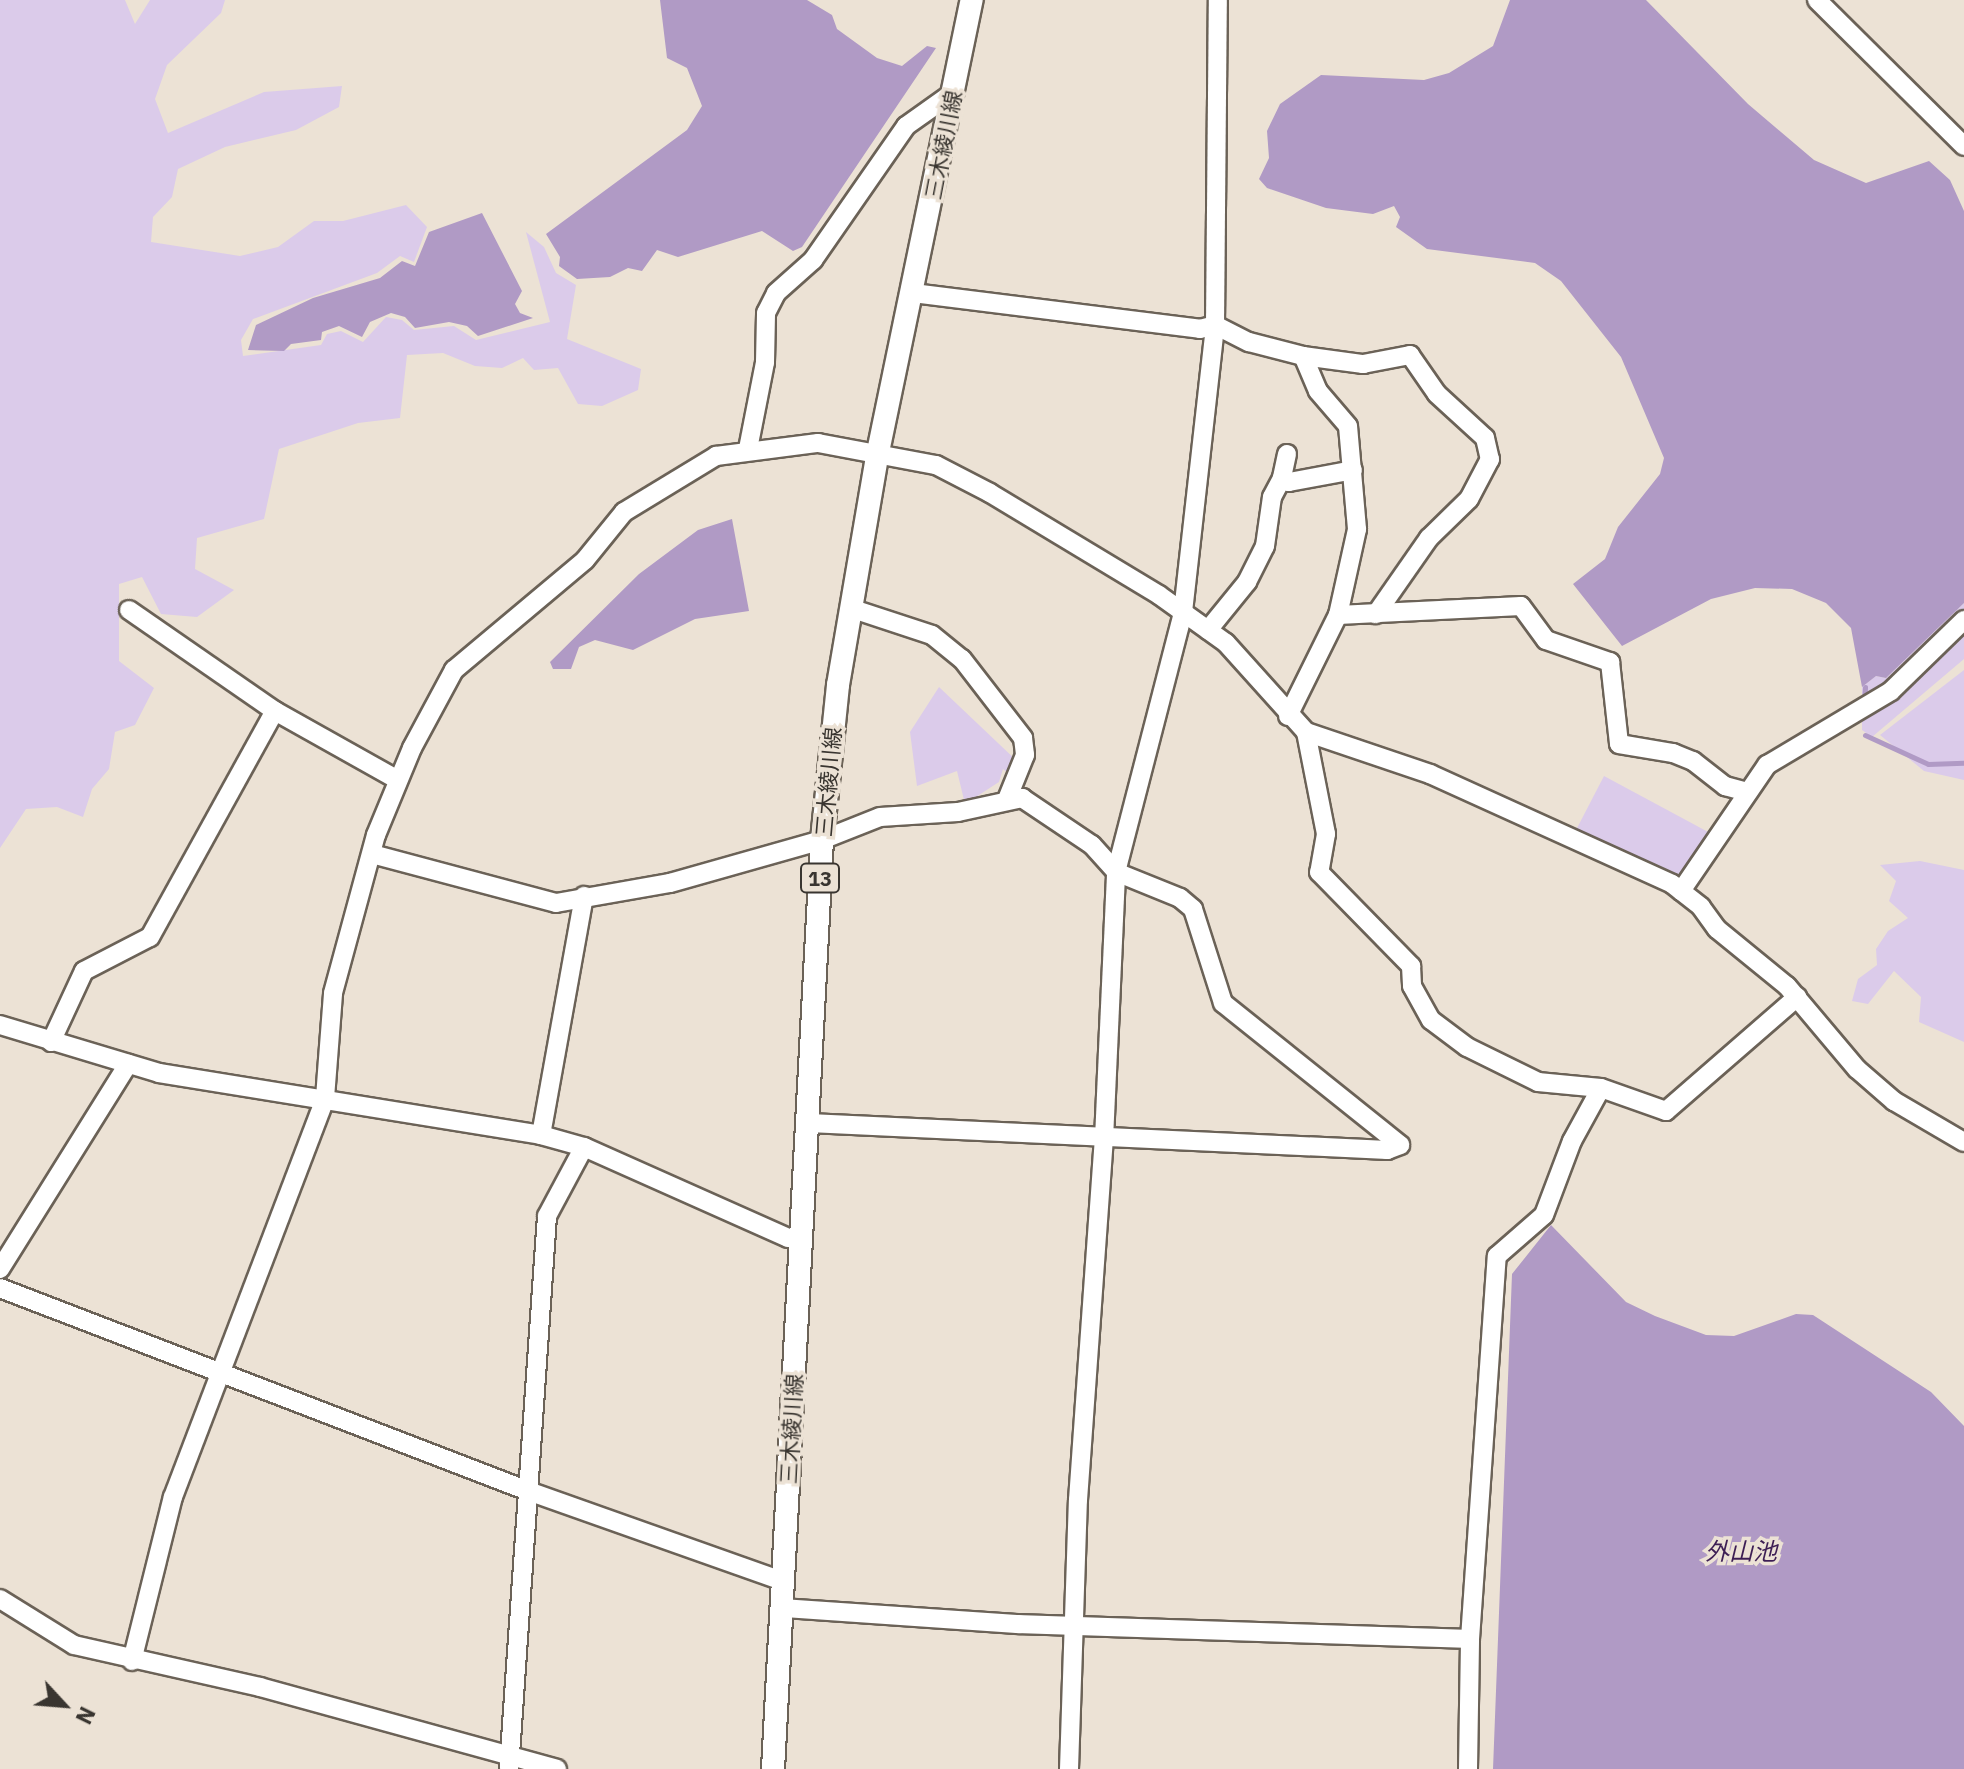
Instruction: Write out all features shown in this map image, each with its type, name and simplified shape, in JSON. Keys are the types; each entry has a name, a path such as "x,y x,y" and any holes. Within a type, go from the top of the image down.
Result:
{"main road":[{"name":"三木綾川線","path":"773,1769 822,840 850,608 878,452 972,0"}],"street":[{"path":"1069,1769 1074,1626 1104,1139 1116,872 1183,612 1215,325 1218,0"},
{"path":"1817,0 1964,146"},
{"path":"748,449 765,362 766,313 776,293 813,260 906,126 954,92"},
{"path":"913,293 1200,329 1215,325 1249,342 1303,356 1363,364 1410,355 1437,394 1469,421 1490,449 1469,499 1429,538 1376,614"},
{"path":"1288,716 1338,615 1357,529 1348,426 1318,391 1303,356"},
{"path":"132,1661 173,1497 325,1098 333,993 372,854 398,780 454,670 585,560 624,512 716,456 748,449 818,443 936,465 990,493 1183,612 1226,643 1288,716 1306,732 1430,774 1642,867 1681,891 1797,997 1857,1069 1894,1101 1964,1142"},
{"path":"1208,630 1247,582 1265,546 1272,497 1282,478 1287,454"},
{"path":"1282,478 1297,483 1332,471 1353,470"},
{"path":"1338,615 1521,606 1546,640 1610,662 1619,744 1673,753 1693,761 1725,786 1747,792"},
{"path":"850,608 932,635 962,659 1023,738 1025,755 1008,797"},
{"path":"129,610 275,711 398,780"},
{"path":"1681,891 1767,765 1801,741 1836,727 1891,691 1964,620"},
{"path":"51,1042 84,971 150,937 275,711"},
{"path":"1306,732 1326,834 1319,872 1411,966 1412,986 1431,1020 1467,1047 1538,1082 1601,1088 1666,1111 1797,997"},
{"path":"372,854 541,903 670,883 822,840 880,817 958,812 1008,797 1040,806 1092,845 1116,872 1180,898 1193,909 1223,1003 1400,1145 1387,1150 809,1123"},
{"path":"541,1135 584,896"},
{"path":"0,1025 128,1064 541,1135 584,1147 788,1238 801,1238"},
{"path":"0,1269 128,1064"},
{"path":"1468,1769 1470,1639 1497,1256 1544,1215 1572,1141 1601,1088"},
{"path":"511,1762 547,1216 584,1147"},
{"path":"0,1288 531,1492 783,1581"},
{"path":"0,1599 74,1645 132,1661 260,1687 511,1762 557,1769"},
{"path":"783,1608 1074,1626 1470,1639"}],"shaded area":[{"path":"0,0 125,0 135,24 150,0 225,0 221,13 167,65 155,99 168,133 264,92 342,86 339,107 296,130 225,147 178,169 172,197 153,217 151,242 240,256 278,247 314,221 343,221 406,205 427,227 414,262 400,256 377,273 253,319 241,340 243,356 321,345 327,334 341,331 363,342 386,317 402,320 414,330 454,326 476,340 550,322 526,232 544,247 556,273 576,285 567,339 641,369 638,390 602,406 578,404 558,368 534,370 523,358 502,368 475,366 443,353 407,355 400,418 358,423 279,449 264,519 197,538 195,569 234,590 197,617 161,614 142,577 119,584 119,661 154,688 135,725 115,732 109,769 92,789 83,817 57,807 26,809 0,848"},
{"path":"1964,603 1964,659 1872,737 1862,730 1862,687 1876,676 1886,678"},
{"path":"1964,670 1964,780 1924,771 1880,735"},
{"path":"939,687 1018,762 1009,774 1003,769 999,782 965,804 957,771 917,786 910,732"},
{"path":"1604,776 1710,833 1676,878 1575,832"},
{"path":"1920,861 1964,870 1964,1042 1919,1022 1921,997 1894,971 1868,1004 1852,1001 1858,979 1877,965 1876,949 1888,931 1908,918 1889,901 1896,881 1880,865"}],"water":[{"path":"660,0 807,0 832,15 837,29 877,58 902,66 927,46 936,48 802,247 793,251 762,231 678,257 657,250 642,271 628,268 610,277 577,279 559,266 560,257 546,234 687,130 702,106 687,68 667,58"},
{"path":"1510,0 1646,0 1748,104 1814,160 1866,183 1929,161 1950,180 1964,211 1964,603 1886,678 1876,676 1862,687 1851,628 1826,603 1792,589 1755,588 1711,599 1622,646 1573,584 1605,559 1618,527 1660,474 1664,458 1621,357 1561,281 1535,263 1427,249 1396,227 1400,217 1394,206 1373,214 1326,208 1267,188 1259,179 1269,158 1267,131 1280,104 1321,75 1424,80 1449,73 1493,46"},
{"path":"482,213 522,291 515,304 520,313 533,318 478,336 467,326 449,322 415,328 405,317 391,313 370,322 362,337 339,326 322,332 321,340 291,344 284,351 248,350 256,325 313,298 380,278 402,261 415,266 429,232"},
{"path":"732,519 749,611 695,619 633,650 595,640 579,647 571,669 553,669 550,662 639,574 698,530"},
{"name":"外山池","path":"1551,1225 1626,1302 1706,1335 1734,1336 1796,1314 1813,1315 1931,1392 1964,1426 1964,1769 1493,1769 1512,1274"}],"waterway":[{"path":"1864,702 1865,687"},
{"path":"1865,735 1928,764 1964,763"}]}
